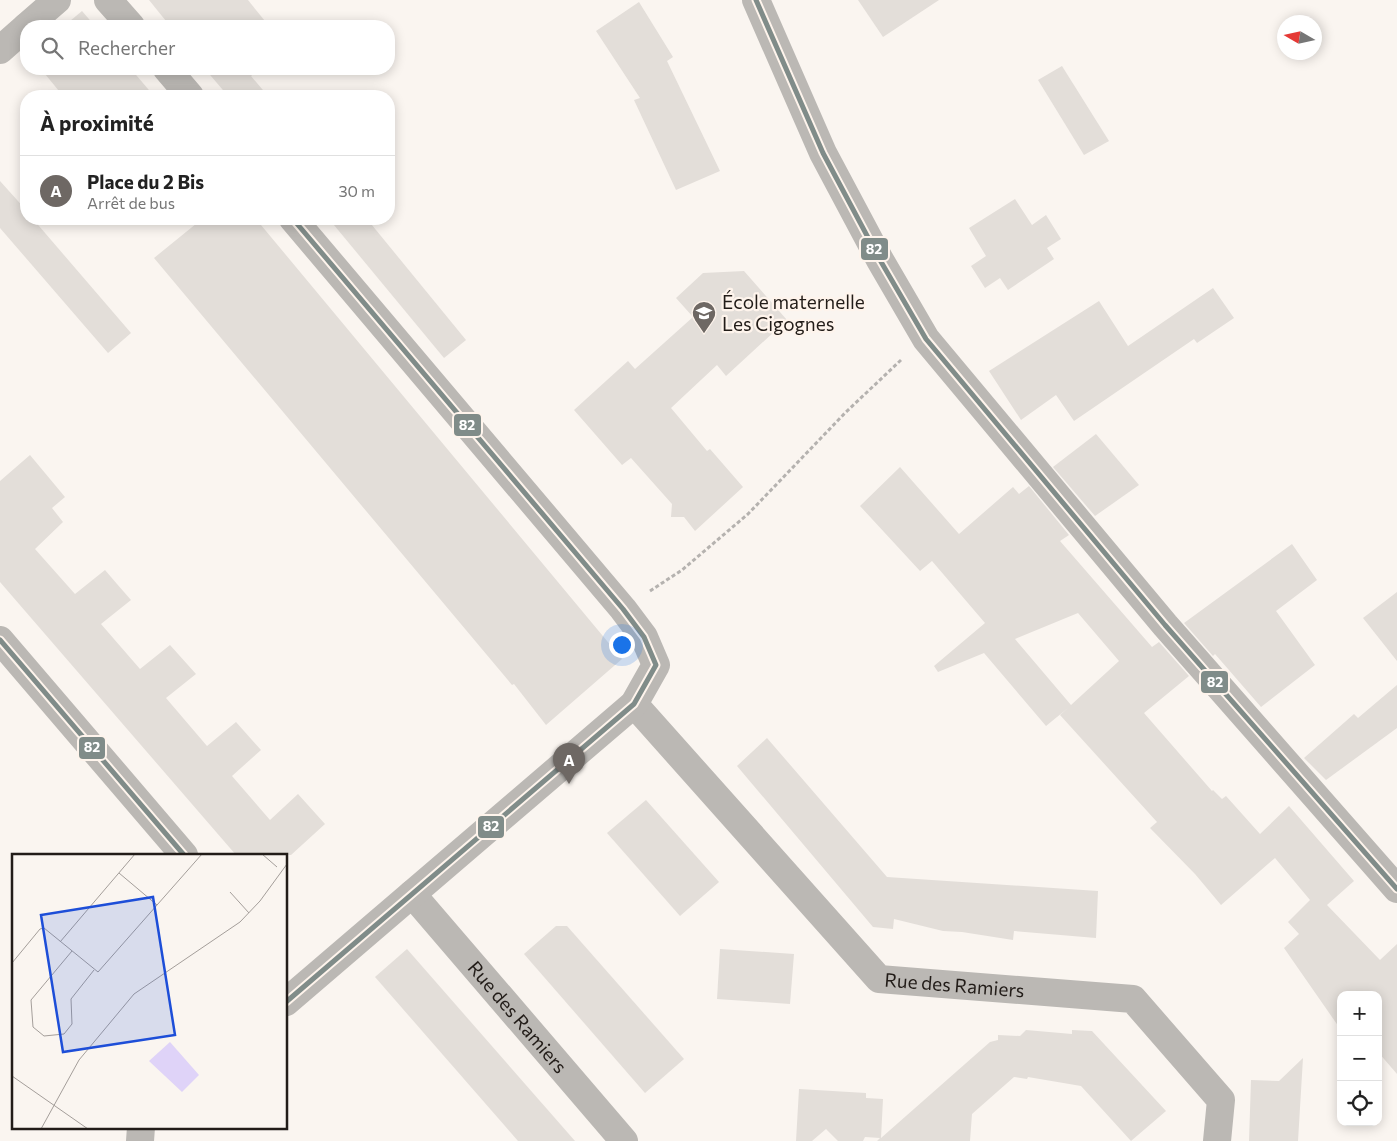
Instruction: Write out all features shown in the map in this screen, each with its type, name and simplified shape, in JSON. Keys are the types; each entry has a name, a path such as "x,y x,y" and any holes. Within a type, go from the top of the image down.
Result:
{"street":[{"path":"35,20 58,0"},
{"path":"108,0 126,20"},
{"path":"756,0 823,153 880,260 926,339 1165,625 1397,889"},
{"path":"0,50 20,33"},
{"path":"172,75 185,90"},
{"path":"290,991 412,894 634,704 656,665 644,637 623,609 298,225"},
{"path":"0,640 183,854"},
{"name":"Rue des Ramiers","path":"634,704 879,980 1133,999 1221,1100 1217,1141"},
{"name":"Rue des Ramiers","path":"412,894 624,1141"},
{"path":"140,1141 141,1128"}],"path":[{"path":"623,609 682,570 748,514 846,412 908,352 926,339"}],"building":[{"path":"149,0 248,0 264,20 165,20"},
{"path":"858,0 939,0 883,37"},
{"path":"639,2 673,57 667,61 720,171 676,190 634,100 640,98 596,31"},
{"path":"82,11 90,20 71,20"},
{"path":"1062,66 1109,141 1084,155 1038,80"},
{"path":"46,75 136,75 149,90 58,90"},
{"path":"210,75 252,75 251,76 263,90 223,90"},
{"path":"0,181 20,203 20,225 38,225 131,333 108,353 0,228"},
{"path":"1015,199 1032,225 1046,215 1061,239 1047,248 1054,259 1008,290 1000,278 985,288 971,266 986,256 969,228"},
{"path":"195,225 261,225 622,659 546,725 514,684 512,685 154,258"},
{"path":"334,225 372,225 466,340 444,358"},
{"path":"744,271 787,320 726,376 717,365 671,408 707,451 710,449 743,487 695,531 684,517 671,517 672,504 631,458 622,465 574,410 628,361 635,369 693,317 676,298 703,273"},
{"path":"1213,288 1234,318 1197,343 1194,339 1074,421 1056,395 1021,420 989,371 1099,301 1128,346"},
{"path":"1096,434 1139,485 1095,516 1053,467"},
{"path":"30,455 65,497 52,508 63,522 35,549 75,594 105,570 131,600 101,624 140,669 170,645 196,674 166,698 207,746 236,722 261,750 232,776 270,820 298,794 325,824 291,855 235,854 0,582 0,481"},
{"path":"900,467 959,534 1013,487 1019,494 1029,486 1069,535 1060,541 1152,647 1159,642 1189,676 1144,713 1212,791 1222,799 1226,796 1260,834 1289,806 1354,881 1327,905 1380,960 1397,944 1397,1074 1382,1057 1382,991 1337,991 1337,1024 1284,948 1299,934 1288,922 1310,900 1275,858 1221,905 1195,874 1150,828 1157,822 1060,715 1068,708 1046,726 984,653 938,672 934,666 985,623 932,561 920,571 860,506","holes":["1078,613 1119,661 1071,705 1015,639"]},
{"path":"1292,544 1317,580 1276,611 1315,665 1261,707 1215,654 1213,656 1184,623"},
{"path":"1397,592 1397,661 1363,618"},
{"path":"1397,685 1397,728 1326,780 1304,758 1354,714 1358,718"},
{"path":"767,738 887,877 1098,891 1096,938 1014,931 1013,940 943,931 894,919 893,929 873,927 737,766"},
{"path":"646,800 719,882 680,916 607,833"},
{"path":"556,926 567,926 684,1059 645,1093 524,954"},
{"path":"407,949 575,1141 518,1141 375,977"},
{"path":"720,949 794,954 790,1004 717,999"},
{"path":"1026,1030 1072,1034 1072,1030 1092,1031 1166,1111 1131,1141 1081,1086 1028,1077 1027,1079 1014,1077 972,1114 970,1141 877,1141 880,1138 865,1137 863,1141 838,1141 826,1129 812,1141 796,1141 799,1089 866,1093 866,1098 883,1099 881,1138 990,1042 998,1040 998,1035 1020,1036"},
{"path":"1303,1058 1298,1141 1249,1141 1251,1080 1279,1081"}],"transit line":[{"name":"82","path":"756,0 823,153 880,260 926,339 1165,625 1397,889"},
{"name":"82","path":"288,1000 634,704 656,665 644,637 623,609 298,225"},
{"name":"82","path":"0,640 183,854"}],"place":[{"name":"École maternelle Les Cigognes","path":"704,334"},
{"name":"Place du 2 Bis","path":"569,784"}]}
